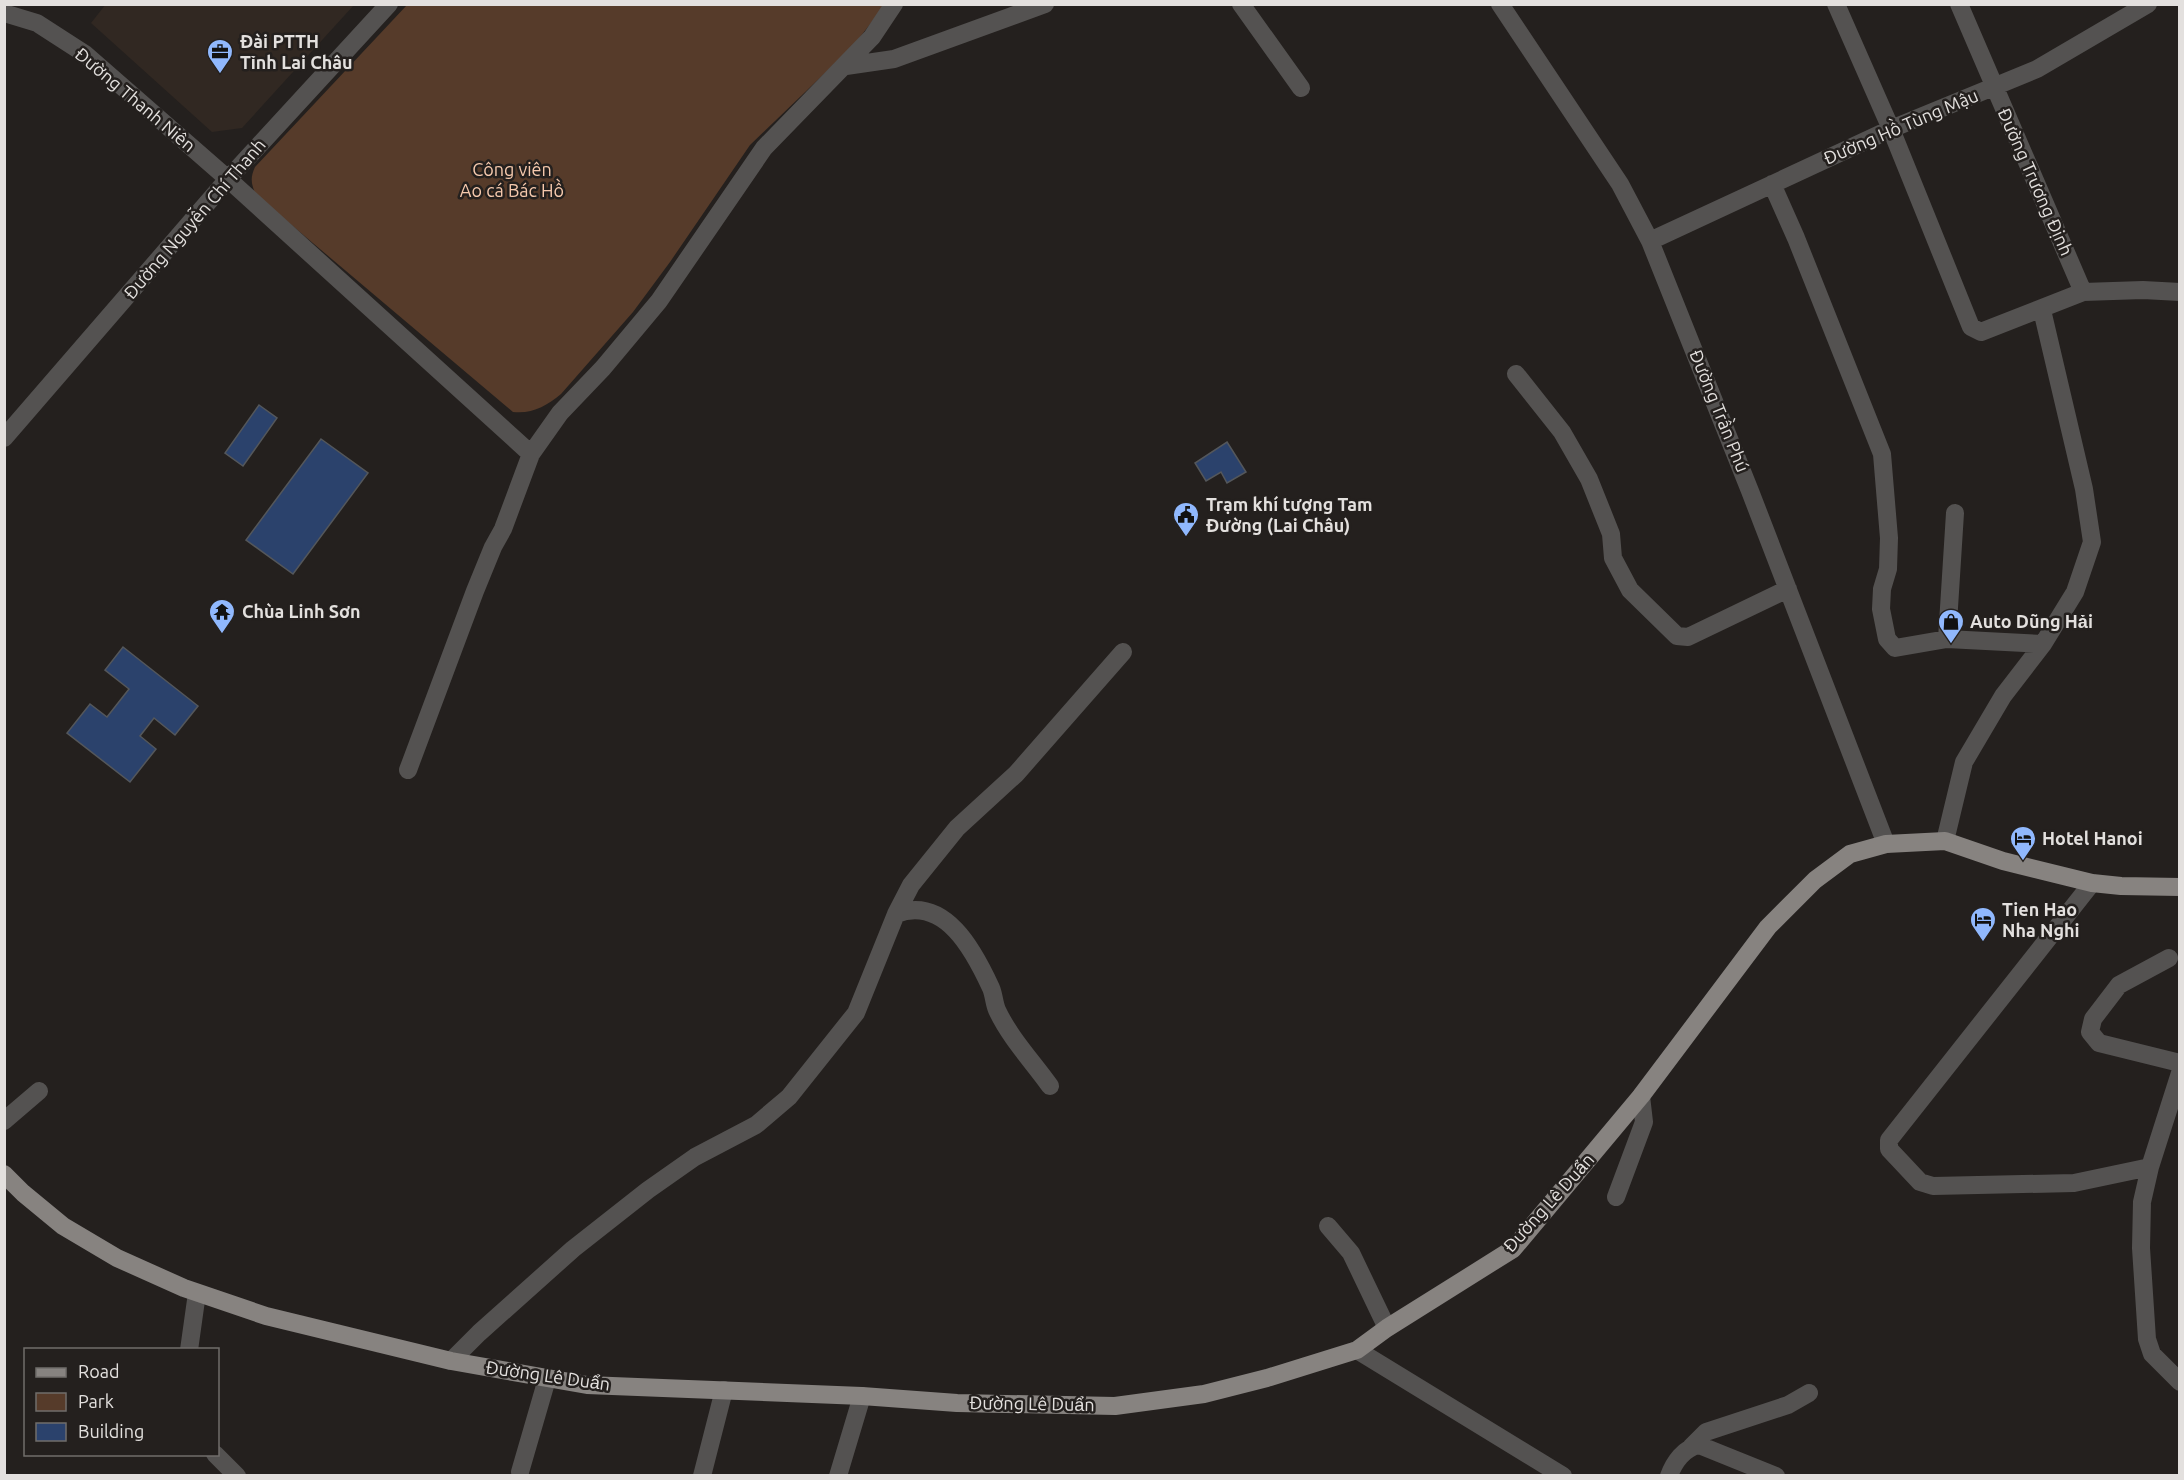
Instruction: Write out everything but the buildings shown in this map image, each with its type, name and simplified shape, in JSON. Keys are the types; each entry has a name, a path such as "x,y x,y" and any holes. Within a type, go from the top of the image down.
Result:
{"main road":[{"name":"Đường Lê Duẩn","path":"4,1174 63,1226 117,1258 197,1293 266,1316 452,1361 547,1379 587,1385 862,1396 957,1403 1115,1406 1204,1394 1267,1378 1357,1350 1513,1249 1641,1095 1767,927 1815,880 1851,854 1886,844 1945,841"},
{"path":"1945,841 2003,861 2092,883 2121,886 2180,886"}],"street":[{"name":"Đường Nguyễn Chí Thanh","path":"4,438 228,179 390,4"},
{"path":"408,770 475,591 503,529 531,454 560,413 603,368 659,301 764,148 846,66 872,37 894,4"},
{"path":"846,66 894,59 1045,4"},
{"path":"1241,4 1301,88"},
{"name":"Đường Trần Phú","path":"1500,4 1620,184 1650,240 1886,844"},
{"path":"1836,4 1891,129 1971,327 1981,332 2083,292 2143,290 2180,292"},
{"name":"Đường Trương Định","path":"1959,4 2083,292"},
{"name":"Đường Hồ Tùng Mậu","path":"1650,240 1891,129 2037,69 2148,4"},
{"name":"Đường Thanh Niên","path":"4,13 37,23 85,54 228,179 531,454"},
{"path":"1772,184 1796,238 1882,454 1888,569 1882,589 1881,609 1887,639 1895,648 1947,639 2043,644"},
{"path":"1945,841 1964,762 2003,696 2043,644 2075,592 2092,542 2084,489 2042,310"},
{"path":"1516,374 1562,432 1589,479 1611,534 1613,558 1630,590 1677,636 1688,637 1788,589"},
{"path":"1947,639 1955,513"},
{"path":"452,1361 479,1333 573,1250 638,1197 694,1157 756,1125 789,1097 856,1013 896,914 911,885 957,828 1016,774 1123,652"},
{"path":"2092,883 1889,1140 1889,1149 1920,1182 1933,1186 2074,1183 2150,1167"},
{"path":"896,914 907,910 922,910 944,918 964,939 992,990 997,1010 1050,1086"},
{"path":"2169,958 2119,985 2093,1019 2090,1032 2099,1043 2180,1063"},
{"path":"2180,1073 2150,1167 2142,1202 2141,1236 2147,1339 2152,1354 2180,1382"},
{"path":"4,1121 39,1091"},
{"path":"1616,1197 1644,1122 1641,1095"},
{"path":"1328,1226 1351,1253 1388,1328"},
{"path":"189,1348 197,1293"},
{"path":"1357,1350 1563,1476"},
{"path":"520,1472 547,1379"},
{"path":"702,1476 724,1390"},
{"path":"1669,1476 1677,1460 1706,1432 1788,1405 1809,1393"},
{"path":"838,1476 862,1396"},
{"path":"1691,1447 1699,1445 1776,1476"},
{"path":"217,1456 237,1476"}],"shaded area":[{"name":"Đài PTTH Tỉnh Lai Châu","path":"106,4 354,5 242,128 212,132 91,23"}],"green space":[{"name":"Công viên Ao cá Bác Hồ","path":"407,5 885,5 853,46 750,145 633,312 561,394 539,408 527,412 513,412 256,195 253,188 252,178 255,167"}],"place":[{"name":"Đài PTTH Tỉnh Lai Châu","path":"220,75"},
{"name":"Trạm khí tượng Tam Đường (Lai Châu)","path":"1186,538"},
{"name":"Chùa Linh Sơn","path":"222,635"},
{"name":"Auto Dũng Hải","path":"1951,645"},
{"name":"Hotel Hanoi","path":"2023,862"},
{"name":"Tien Hao Nha Nghi","path":"1983,943"}]}
